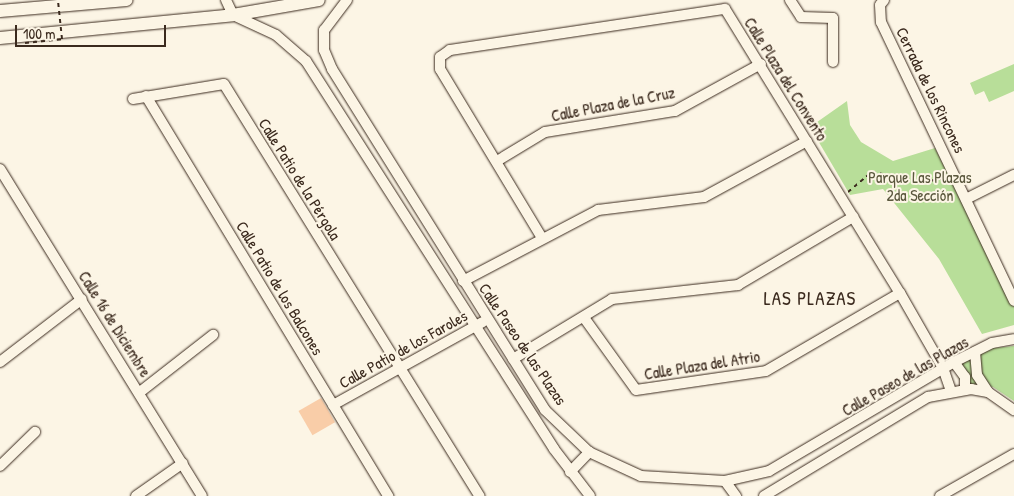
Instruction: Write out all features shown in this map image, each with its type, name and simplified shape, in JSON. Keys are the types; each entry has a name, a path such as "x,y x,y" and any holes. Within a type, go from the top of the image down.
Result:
{"main road":[{"path":"0,11 127,0"},
{"path":"3,40 233,15 319,0"}],"street":[{"path":"226,0 233,15"},
{"name":"Calle Paseo de las Plazas","path":"347,0 324,30 326,56 545,410 590,452 641,476 725,481 768,472 954,362 975,352 1014,339"},
{"path":"790,0 801,17 833,18 833,62"},
{"name":"Cerrada de los Rincones","path":"884,0 880,5 881,22 1013,295"},
{"name":"Calle Plaza del Convento","path":"542,238 440,69 438,61 450,50 724,9 761,64 900,293 943,368 951,391"},
{"name":"Calle Paseo de las Plazas","path":"233,15 276,35 306,61 570,472 590,496"},
{"name":"Calle Plaza de la Cruz","path":"497,161 545,132 675,111 761,64"},
{"name":"Calle Patio de la Pérgola","path":"133,99 224,84 399,369"},
{"name":"Calle Patio de los Balcones","path":"146,96 388,496"},
{"path":"464,281 598,210 704,197 807,141"},
{"name":"Calle 16 de Diciembre","path":"0,168 140,392 202,496"},
{"path":"966,199 1014,175"},
{"path":"513,359 585,319 612,300 635,294 738,285 853,217"},
{"name":"Calle Plaza del Atrio","path":"585,319 636,390 766,371 900,293"},
{"path":"0,362 82,299"},
{"name":"Calle Patio de los Faroles","path":"333,405 488,319"},
{"path":"140,392 213,335"},
{"path":"975,352 977,375 988,392"},
{"path":"954,362 966,377 965,390"},
{"path":"399,369 479,496"},
{"name":"Calle Paseo de las Plazas","path":"764,496 913,404 951,391 965,390 988,392 1014,410"},
{"path":"0,466 35,432"},
{"path":"570,472 590,452"},
{"path":"940,496 1014,454"},
{"path":"136,496 183,463"},
{"path":"725,481 736,496"}],"path":[{"path":"25,43 62,39 58,0"},
{"path":"842,200 858,179 872,172 924,182 954,173"}],"green space":[{"path":"1014,64 1014,91 989,102 984,91 975,95 970,83"},
{"name":"Parque Las Plazas 2da Sección","path":"847,101 850,125 861,142 893,161 935,148 1014,307 1014,325 982,334 939,259 883,189 850,195 810,127"},
{"path":"1014,346 1014,401 993,387 962,385 954,366 993,348"}],"building":[{"path":"321,398 335,422 312,435 298,411"}],"district":[{"name":"LAS PLAZAS","path":"810,299"}]}
